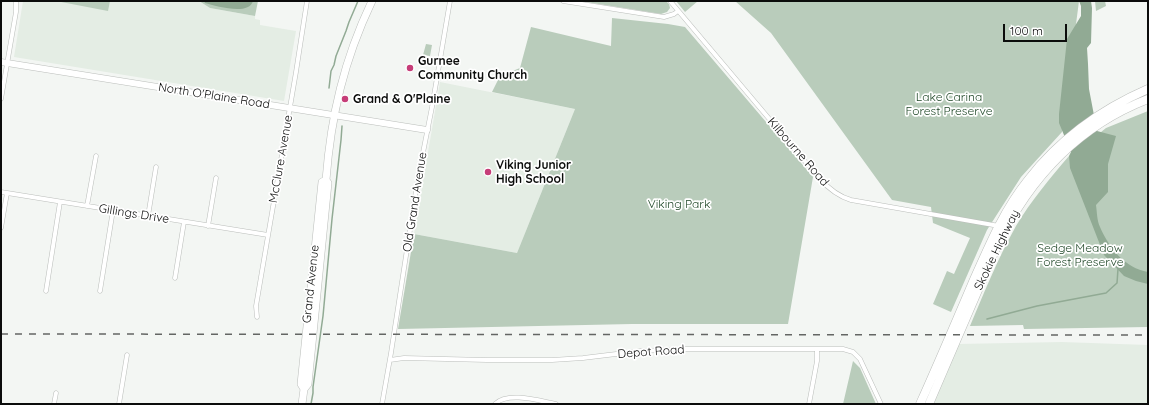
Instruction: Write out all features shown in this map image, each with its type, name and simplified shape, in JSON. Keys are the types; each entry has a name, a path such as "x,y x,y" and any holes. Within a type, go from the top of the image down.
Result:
{"highway":[{"path":"1102,118 1134,95 1148,89"},
{"path":"1102,118 1148,99"},
{"name":"Skokie Highway","path":"920,404 1002,227 1060,150 1102,118"},
{"name":"Skokie Highway","path":"929,404 1002,227"}],"main road":[{"name":"Grand Avenue","path":"302,404 304,389 301,384 322,182 326,180 334,115 348,62 364,18 372,1"}],"street":[{"path":"1,99 4,62 16,12 16,1"},
{"name":"McClure Avenue","path":"257,317 256,306 307,1"},
{"name":"Old Grand Avenue","path":"382,404 418,178 450,1"},
{"path":"563,1 658,17 668,16 678,11"},
{"name":"Kilbourne Road","path":"670,1 819,178 837,195 851,200 1002,227"},
{"name":"North O'Plaine Road","path":"4,62 427,130"},
{"path":"88,206 96,156"},
{"path":"148,216 156,167"},
{"path":"208,226 216,178"},
{"name":"Gillings Drive","path":"1,192 268,235"},
{"path":"1,228 7,193"},
{"path":"46,290 60,202"},
{"path":"100,291 113,210"},
{"path":"175,278 184,222"},
{"name":"Depot Road","path":"390,360 404,358 437,360 552,360 677,349 843,349 853,352 860,359 880,404"},
{"path":"809,404 817,361 817,349"},
{"path":"118,404 127,355"},
{"path":"54,404 56,393"},
{"path":"496,404 504,398 515,398 556,404"}],"shaded area":[{"path":"23,1 199,1 210,8 255,16 255,19 260,20 260,25 296,31 284,101 14,57"},
{"path":"204,1 253,1 250,6 245,8 232,9 205,3"},
{"path":"1079,1 1091,1 1092,8 1091,43 1087,48 1089,89 1097,131 1116,136 1108,164 1108,192 1096,205 1098,222 1108,242 1125,262 1140,270 1148,272 1148,284 1124,276 1104,255 1070,168 1069,156 1071,152 1059,123 1067,39 1081,16 1081,6"},
{"name":"Viking Junior High School","path":"440,82 575,109 517,253 414,234"},
{"path":"1062,342 1148,345 1148,404 930,404 958,344"}],"green space":[{"path":"56,1 110,1 108,11"},
{"path":"199,1 258,1 255,16 210,8"},
{"path":"580,1 666,1 670,8 667,12 661,14"},
{"path":"676,1 698,1 685,12"},
{"name":"Lake Carina Forest Preserve","path":"735,1 1079,1 1062,132 1021,177 987,230 951,312 933,304 947,271 954,274 970,238 933,223 931,207 892,200 771,33"},
{"path":"1095,1 1105,1 1106,6 1096,11"},
{"name":"Viking Park","path":"612,18 685,27 813,177 788,324 632,324 398,329 414,234 517,253 575,109 492,92 500,76 520,68 531,27 611,46"},
{"path":"426,44 432,45 430,56 423,55"},
{"name":"Sedge Meadow Forest Preserve","path":"1148,111 1148,327 1024,329 1023,325 970,326 1009,238 1034,199 1069,156 1069,158 1106,128"},
{"path":"853,361 860,368 876,404 843,404"}],"waterway":[{"path":"329,88 331,71 358,1"},
{"path":"311,404 323,316 342,126"},
{"path":"987,319 1037,306 1106,293 1117,283 1118,269"}],"railway":[{"path":"1,334 1148,335"}],"place":[{"name":"Gurnee Community Church","path":"410,68"},
{"name":"Grand & O'Plaine","path":"345,99"},
{"name":"Viking Junior High School","path":"488,172"}]}
